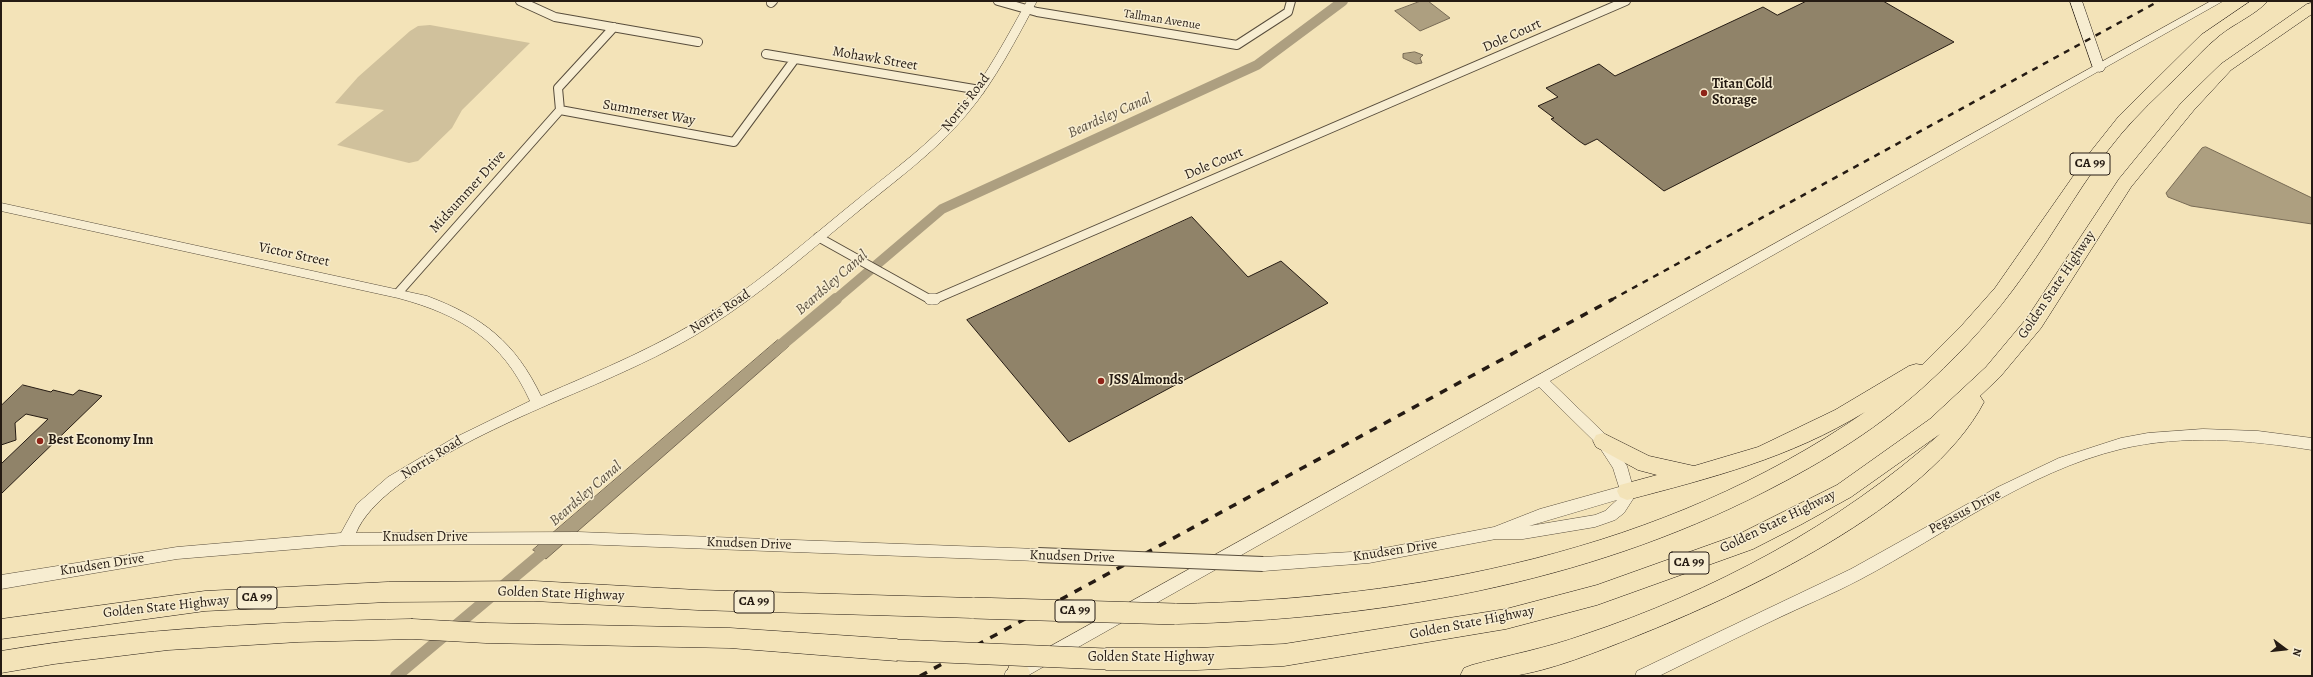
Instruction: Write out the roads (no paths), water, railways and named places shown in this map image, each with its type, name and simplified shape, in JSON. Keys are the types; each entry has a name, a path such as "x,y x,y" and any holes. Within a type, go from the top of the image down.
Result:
{"highway":[{"name":"Golden State Highway","path":"1,629 144,608 205,601 388,592 534,592 698,600 1175,614 1293,609 1378,600 1527,570 1625,541 1731,499 1798,464 1858,428 1908,389 1948,353 1987,310 2013,276 2112,134 2155,89 2213,33 2261,1"},
{"name":"Golden State Highway","path":"1,662 54,653 168,640 298,632 412,629 486,633 730,638 897,650 1106,660 1197,659 1284,655 1506,619 1597,595 1744,542 1844,491 1894,457 1937,425 1993,372 2034,323 2125,183 2188,106 2226,67 2312,7"},
{"path":"1627,491 1699,473 1764,453 1842,416 1948,353"},
{"path":"1472,676 1596,641 1721,589 1801,547 1869,504 1911,471 1951,436 1993,372"},
{"path":"1602,440 1645,464 1669,470 1699,473"}],"main road":[{"path":"2076,1 2099,68"}],"street":[{"path":"520,1 555,17 614,26 698,42"},
{"name":"Tallman Avenue","path":"998,1 1237,45 1288,12 1291,1"},
{"name":"Dole Court","path":"818,238 932,300 1626,1"},
{"name":"Golden State Highway","path":"1016,675 2218,1"},
{"name":"Norris Road","path":"346,539 358,513 366,503 405,474 479,430 639,360 702,325 757,287 930,145 958,117 980,90 1029,6"},
{"path":"560,110 558,88 614,26"},
{"name":"Mohawk Street","path":"766,54 980,90"},
{"name":"Summerset Way","path":"560,110 734,142 795,59"},
{"name":"Midsummer Drive","path":"398,293 560,110"},
{"name":"Victor Street","path":"1,207 398,293 430,302 456,312 492,335 505,348 529,381 538,403"},
{"path":"1541,381 1602,440 1620,466 1627,491"},
{"name":"Pegasus Drive","path":"1642,676 1855,574 1975,505 2048,470 2097,450 2147,439 2202,435 2252,436 2312,444"},
{"name":"Knudsen Drive","path":"1,582 176,553 346,539 578,538 1263,564 1369,557 1496,533 1523,533 1595,521 1610,516 1619,509 1626,499 1627,491 1518,522 1496,533"}],"waterway":[{"name":"Beardsley Canal","path":"835,300 942,209 1257,65 1343,1"},
{"name":"Beardsley Canal","path":"773,352 836,299"},
{"name":"Beardsley Canal","path":"396,676 552,545"}],"railway":[{"path":"1611,300 2159,1"},
{"path":"920,676 1613,299"}],"place":[{"name":"Titan Cold Storage","path":"1704,93"},
{"name":"JSS Almonds","path":"1101,381"},
{"name":"Best Economy Inn","path":"40,441"}]}
